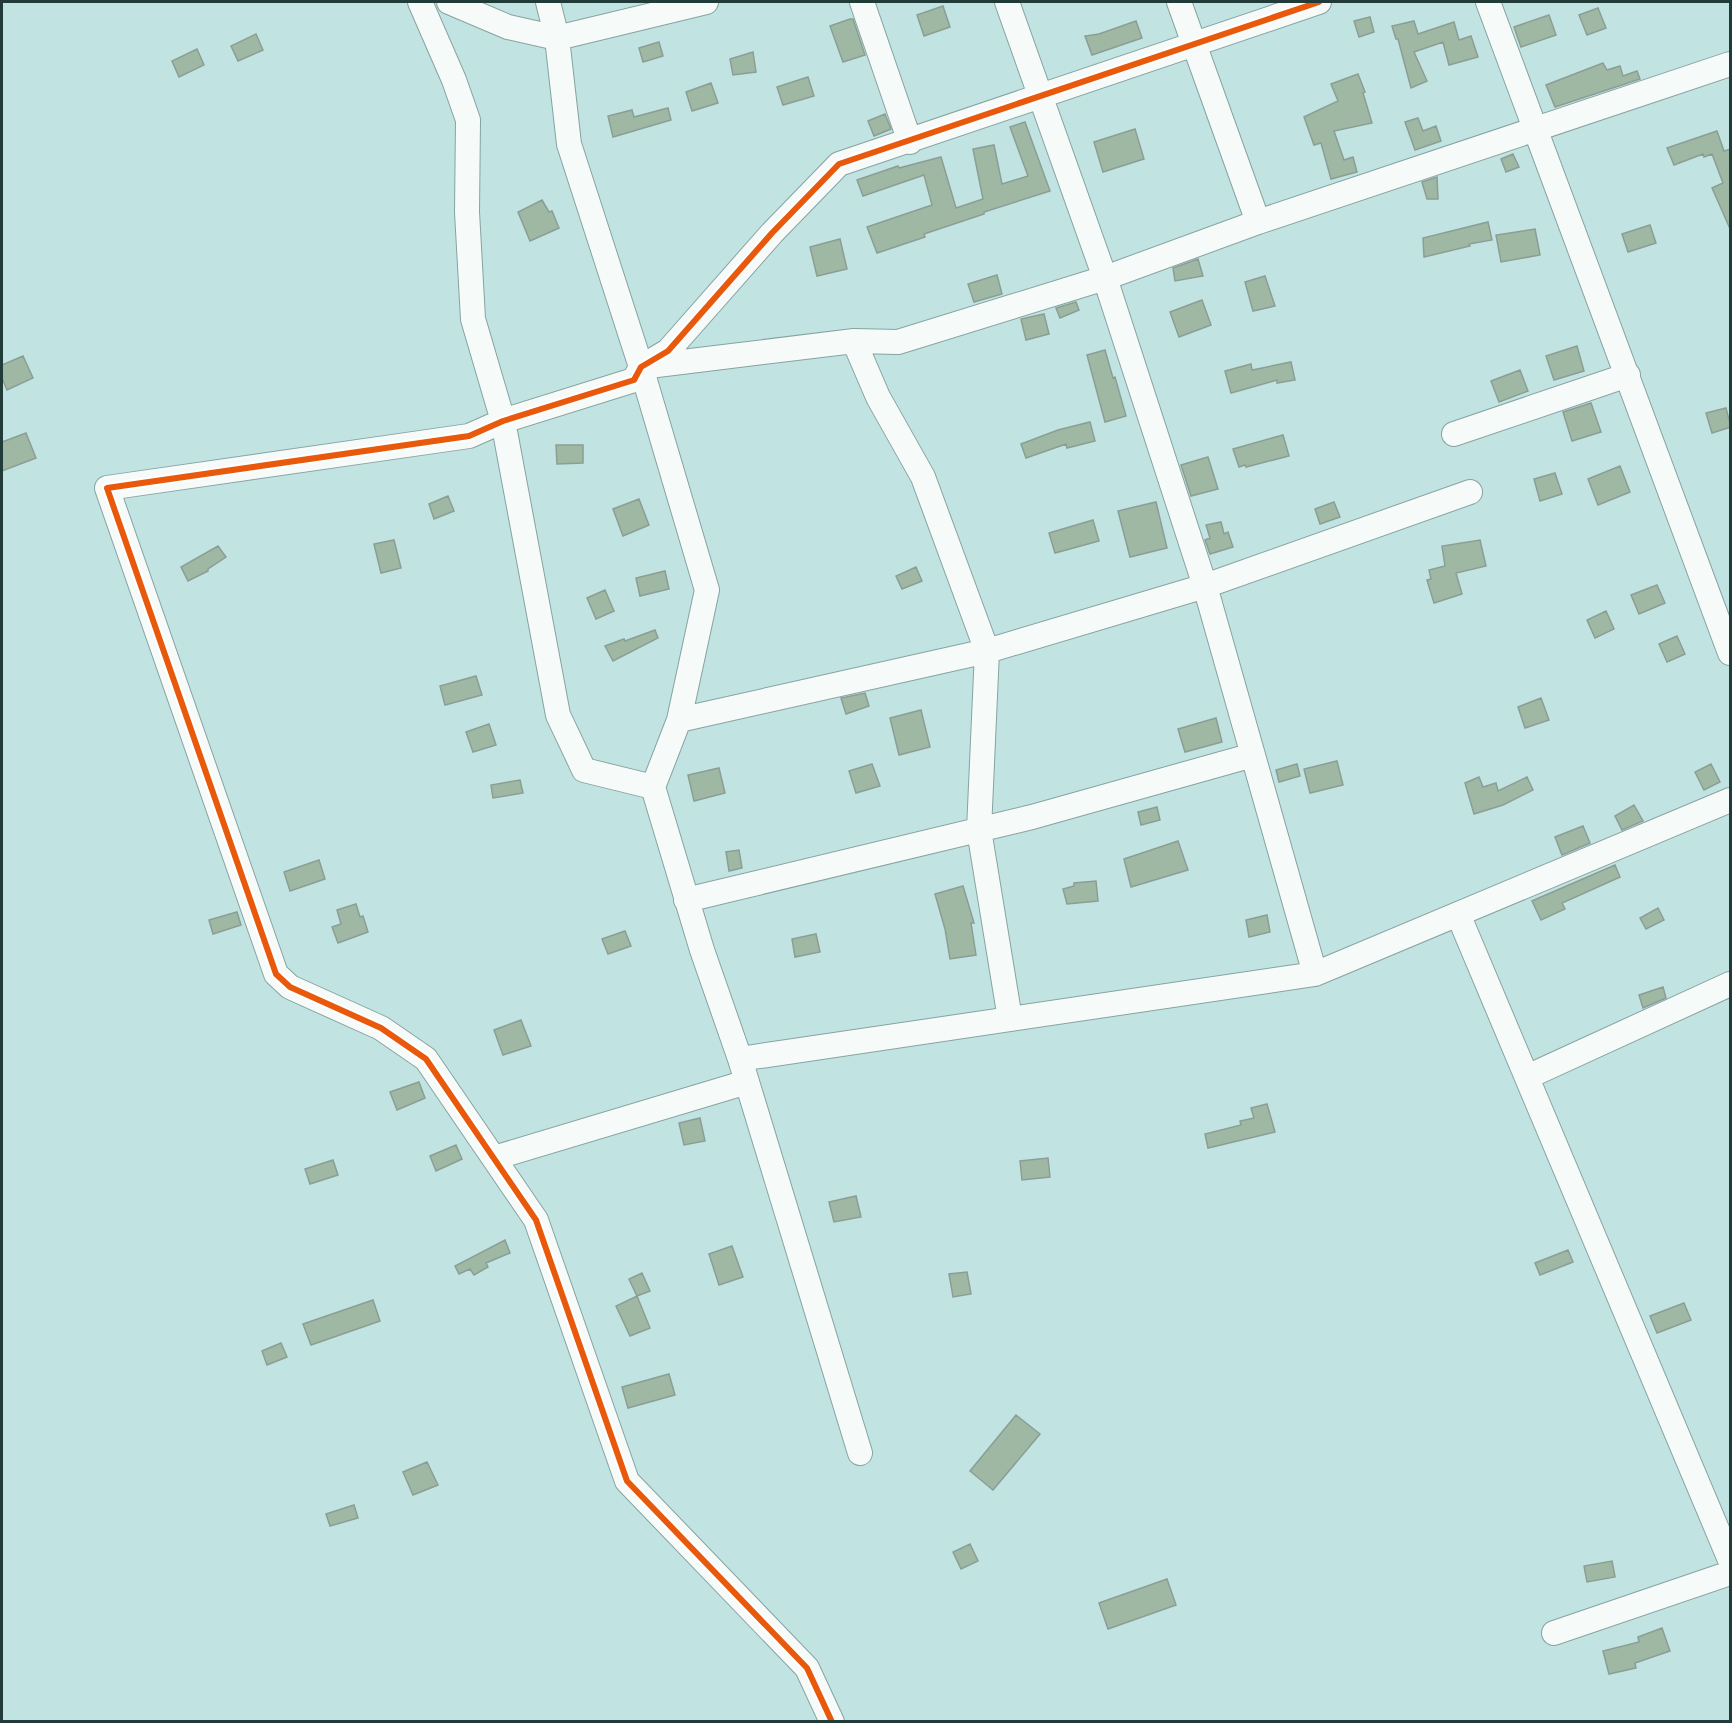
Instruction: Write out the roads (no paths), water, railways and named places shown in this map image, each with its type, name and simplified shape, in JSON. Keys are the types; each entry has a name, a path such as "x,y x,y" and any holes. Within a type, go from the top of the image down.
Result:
{"street":[{"path":"420,2 454,80 468,120 467,212 473,319 503,422 558,715 584,770 653,787"},
{"path":"449,2 508,27 557,38 705,2"},
{"path":"548,2 557,38 569,144 641,367 707,590 679,720 653,787 702,950 740,1059 860,1453"},
{"path":"862,2 910,142"},
{"path":"1008,2 1105,278 1205,586 1315,974"},
{"path":"1179,2 1258,222"},
{"path":"832,1722 807,1668 627,1482 536,1220 426,1059 381,1028 290,987 276,974 107,489 469,436 503,422 634,380 641,367 668,351 772,233 839,165 1319,2"},
{"path":"1488,2 1731,653"},
{"path":"641,367 854,341 898,342 1105,278 1258,222 1731,64"},
{"path":"854,341 878,398 923,477 987,651 979,830 1010,1019"},
{"path":"1454,434 1628,375"},
{"path":"679,720 987,651 1205,586 1470,492"},
{"path":"687,899 1032,817 1253,755"},
{"path":"740,1059 1315,974 1731,800"},
{"path":"1458,914 1731,1560"},
{"path":"1527,1077 1731,984"},
{"path":"494,1158 747,1082"},
{"path":"1554,1633 1731,1573"}]}
